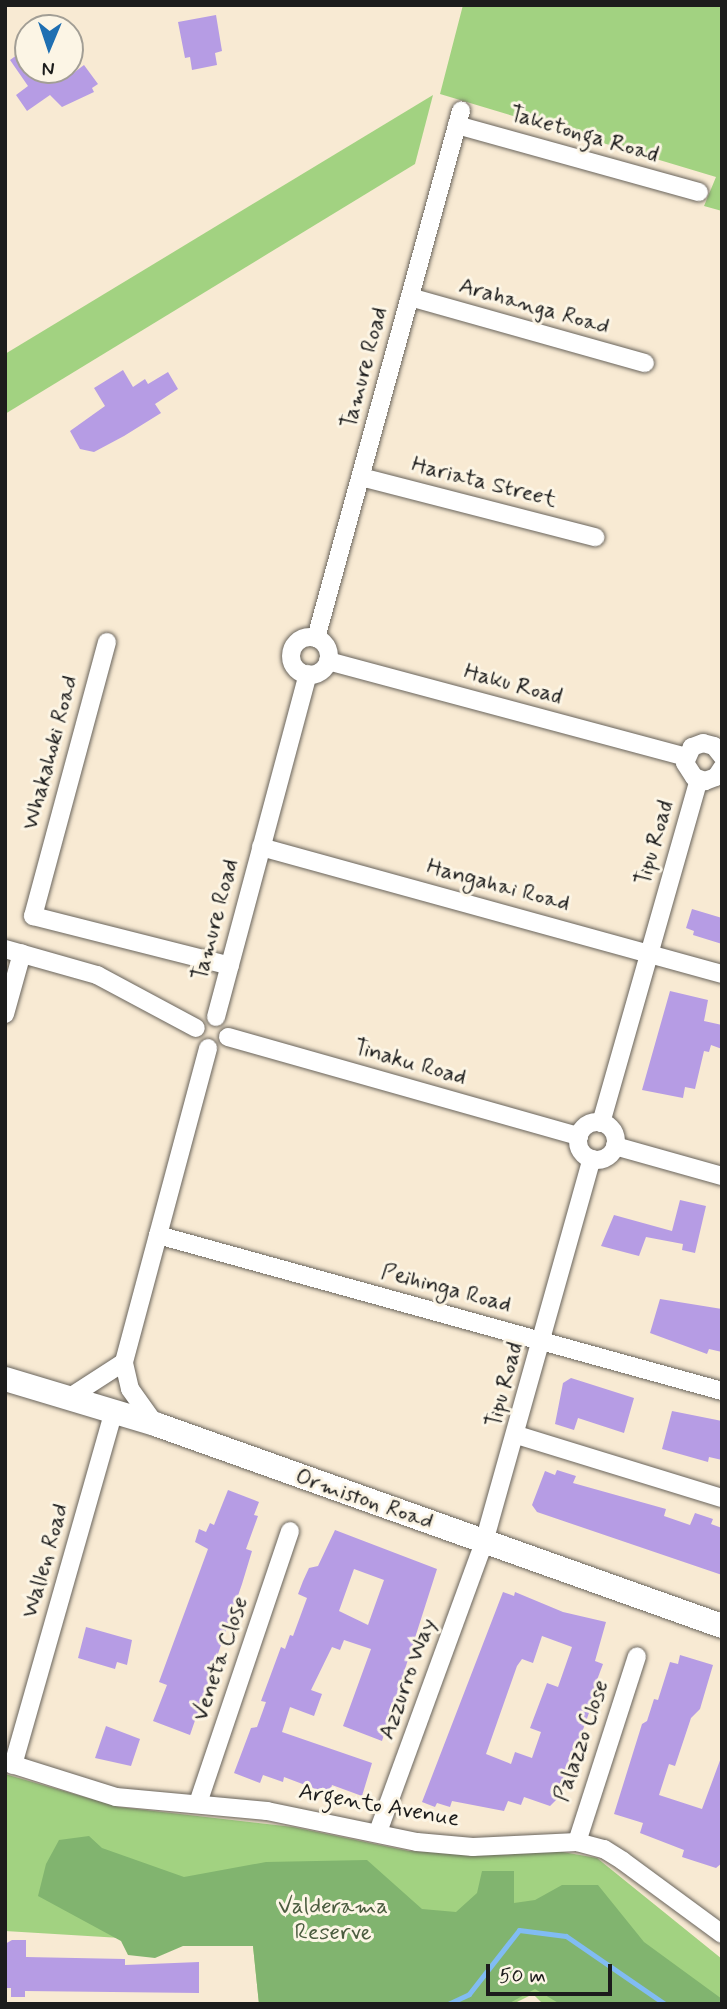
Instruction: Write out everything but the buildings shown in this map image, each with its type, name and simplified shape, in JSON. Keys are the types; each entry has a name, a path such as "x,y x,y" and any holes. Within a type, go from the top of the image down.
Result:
{"main road":[{"name":"Ormiston Road","path":"5,1379 155,1424 722,1626"}],"street":[{"name":"Taketonga Road","path":"459,118 699,192"},
{"name":"Tamure Road","path":"316,638 459,118"},
{"name":"Arahanga Road","path":"410,297 646,363"},
{"name":"Hariata Street","path":"360,477 595,537"},
{"path":"316,638 327,647 328,661 323,669 308,674 295,666 292,651 301,639 316,638"},
{"name":"Whakahoki Road","path":"107,642 33,916 230,966"},
{"name":"Haku Road","path":"328,661 686,757"},
{"name":"Tamure Road","path":"216,1017 308,674"},
{"path":"722,756 714,746 703,743 692,747 686,757 686,769 699,780 716,777 722,768"},
{"name":"Tipu Road","path":"601,1123 699,780"},
{"name":"Hangahai Road","path":"261,847 722,974"},
{"path":"5,1014 13,951 97,975 197,1028"},
{"path":"206,1017 216,1017 225,1022 228,1037 223,1045 208,1048 197,1038 197,1028 206,1017"},
{"name":"Tinaku Road","path":"228,1037 579,1136"},
{"path":"155,1424 130,1389 124,1362 208,1048"},
{"path":"601,1123 614,1134 615,1146 609,1156 592,1159 582,1153 579,1136 584,1126 601,1123"},
{"path":"615,1146 722,1175"},
{"name":"Tipu Road","path":"484,1542 517,1435 592,1159"},
{"name":"Peihinga Road","path":"158,1235 722,1391"},
{"path":"69,1397 124,1362"},
{"name":"Wallen Road","path":"9,1764 114,1411"},
{"path":"517,1435 722,1498"},
{"name":"Veneta Close","path":"198,1803 290,1531"},
{"name":"Azzurro Way","path":"378,1832 484,1542"},
{"name":"Palazzo Close","path":"576,1842 637,1656"},
{"name":"Argento Avenue","path":"9,1764 116,1797 150,1804 198,1803 472,1847 576,1842 604,1849 722,1933"}],"green space":[{"path":"463,5 722,5 722,211 704,206 716,177 440,94"},
{"path":"433,95 415,164 5,414 5,354"},
{"name":"Valderama Reserve","path":"5,1774 119,1807 293,1827 409,1851 502,1855 557,1851 597,1858 722,1959 722,2004 543,2004 533,1994 513,2004 259,2004 253,1946 5,1931"},
{"name":"Valderama Reserve","path":"89,1836 102,1848 184,1877 266,1862 367,1860 422,1909 456,1912 477,1893 482,1871 514,1871 514,1903 535,1900 562,1885 598,1885 644,1942 722,1999 722,2004 560,2004 535,1989 508,2004 259,2004 253,1946 183,1946 155,1958 128,1955 121,1941 38,1896 46,1864 59,1840"}],"waterway":[{"path":"448,2004 469,1994 519,1930 566,1936 665,2004"}]}
